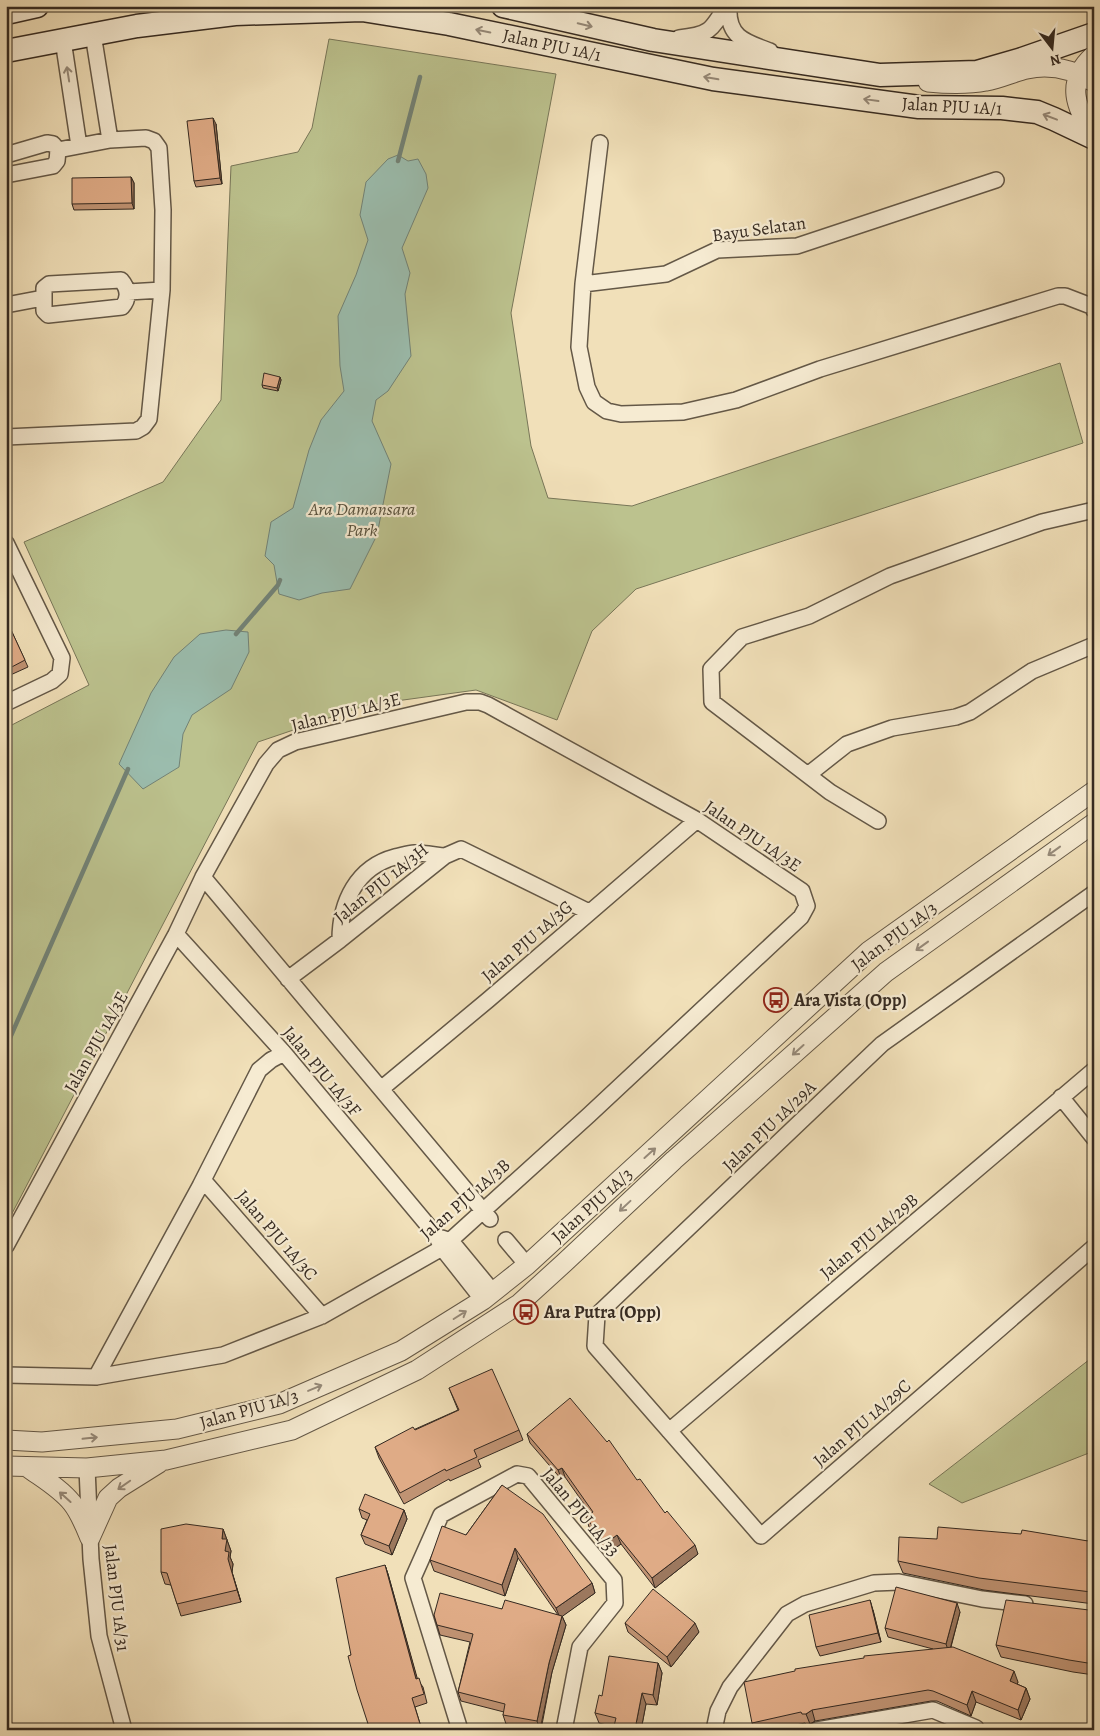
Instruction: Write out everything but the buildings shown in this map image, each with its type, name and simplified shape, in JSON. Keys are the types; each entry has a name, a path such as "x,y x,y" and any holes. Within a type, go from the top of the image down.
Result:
{"main road":[{"path":"6,12 37,6"},
{"name":"Jalan PJU 1A/1","path":"503,6 653,40 880,75 977,72 1022,59 1094,34"},
{"name":"Jalan PJU 1A/1","path":"6,51 137,26 235,14 363,8 391,10 450,24 713,78 918,107 1002,108 1037,112 1094,138"}],"street":[{"path":"653,40 698,36 710,30 727,6"},
{"path":"727,6 732,31 742,40 801,62"},
{"path":"93,34 110,140"},
{"path":"63,40 79,146"},
{"path":"1094,56 1086,62 1086,78 1074,95 1082,118 1094,138"},
{"path":"880,75 959,84 987,81 1028,69 1046,66 1086,78"},
{"path":"6,438 52,434 136,431 143,427 149,419 162,290 164,210 159,148 154,141 146,138 110,140 58,150"},
{"path":"6,155 47,143 53,144 58,150"},
{"path":"600,143 583,284 579,347 587,387 594,402 607,411 621,414 683,412 736,400 820,369 1058,296 1065,296 1091,306 1094,310"},
{"path":"6,175 53,166 58,150"},
{"name":"Bayu Selatan","path":"583,284 666,274 717,250 797,246 996,180"},
{"path":"121,280 128,292 126,303 122,307 48,315 44,311 44,288 49,284 121,280"},
{"path":"128,292 162,290"},
{"path":"6,305 43,298"},
{"path":"878,822 830,792 809,774 712,702 711,669 742,637 809,616 899,573 1042,522 1094,510"},
{"path":"6,703 52,681 60,674 62,658 7,548"},
{"path":"809,774 847,744 892,728 956,717 970,712 1032,671 1094,645"},
{"name":"Jalan PJU 1A/3E","path":"6,1246 176,934 203,877 266,764 278,750 295,742 466,702 480,702 697,820 802,891 807,906"},
{"name":"Jalan PJU 1A/3","path":"6,1440 42,1442 178,1429 279,1404 402,1352 488,1296 527,1265 869,951 1094,791"},
{"name":"Jalan PJU 1A/3G","path":"381,1089 488,1000 697,820"},
{"name":"Jalan PJU 1A/3","path":"6,1466 88,1468 166,1460 292,1430 417,1370 518,1304 674,1160 886,972 1094,823"},
{"name":"Jalan PJU 1A/3H","path":"288,979 445,856 461,849 589,912"},
{"name":"Jalan PJU 1A/3H","path":"340,940 340,922 344,907 353,889 367,871 384,860 413,853 445,856"},
{"path":"203,877 486,1215"},
{"name":"Jalan PJU 1A/29A","path":"669,1431 595,1346 598,1315 882,1044 1094,892"},
{"name":"Jalan PJU 1A/3B","path":"6,1375 96,1377 223,1355 322,1316 486,1215 589,1115 801,916 807,906"},
{"name":"Jalan PJU 1A/3F","path":"176,934 284,1053 488,1296"},
{"path":"96,1377 203,1180 259,1070 284,1053"},
{"name":"Jalan PJU 1A/29B","path":"669,1431 1094,1070"},
{"path":"1062,1098 1094,1138"},
{"name":"Jalan PJU 1A/3C","path":"203,1180 322,1316"},
{"path":"506,1240 527,1265"},
{"name":"Jalan PJU 1A/29C","path":"669,1431 761,1536 1094,1247"},
{"path":"42,1442 80,1459 88,1468"},
{"path":"90,1538 108,1498 119,1488 166,1460"},
{"path":"27,1468 53,1486 72,1503 82,1518 90,1538"},
{"name":"Jalan PJU 1A/31","path":"88,1468 91,1559 99,1636 124,1730"},
{"name":"Jalan PJU 1A/33","path":"460,1730 413,1578 441,1515 518,1474 528,1476 614,1580 615,1604 580,1648 564,1730"},
{"path":"714,1730 718,1711 730,1687 787,1614 805,1604 874,1583 900,1582 982,1599 1038,1606"},
{"path":"817,1730 933,1710 976,1728"}],"green space":[{"name":"Ara Damansara Park","path":"329,39 556,74 511,313 531,446 548,498 632,506 1060,363 1083,443 636,589 592,631 557,720 476,690 367,705 258,742 6,1225 6,728 89,685 24,542 163,482 221,400 231,166 298,152 312,128"},
{"path":"1094,1356 1094,1451 962,1503 929,1484"}],"shaded area":[{"path":"398,155 408,161 418,159 426,174 428,188 402,248 410,273 405,294 411,356 388,391 376,400 372,421 391,464 377,535 350,589 322,593 299,600 279,594 274,565 265,556 271,522 293,508 309,450 321,420 344,391 340,366 338,316 356,275 368,240 360,215 366,182 388,159"},
{"path":"226,630 248,632 249,652 231,689 192,715 183,734 179,767 143,789 119,764 151,693 174,657 200,634"}],"waterway":[{"path":"398,161 420,77"},
{"path":"236,634 278,585 280,580"},
{"path":"6,1047 128,769"}],"place":[{"name":"Ara Vista (Opp)","path":"776,1000"},
{"name":"Ara Putra (Opp)","path":"526,1312"}]}
